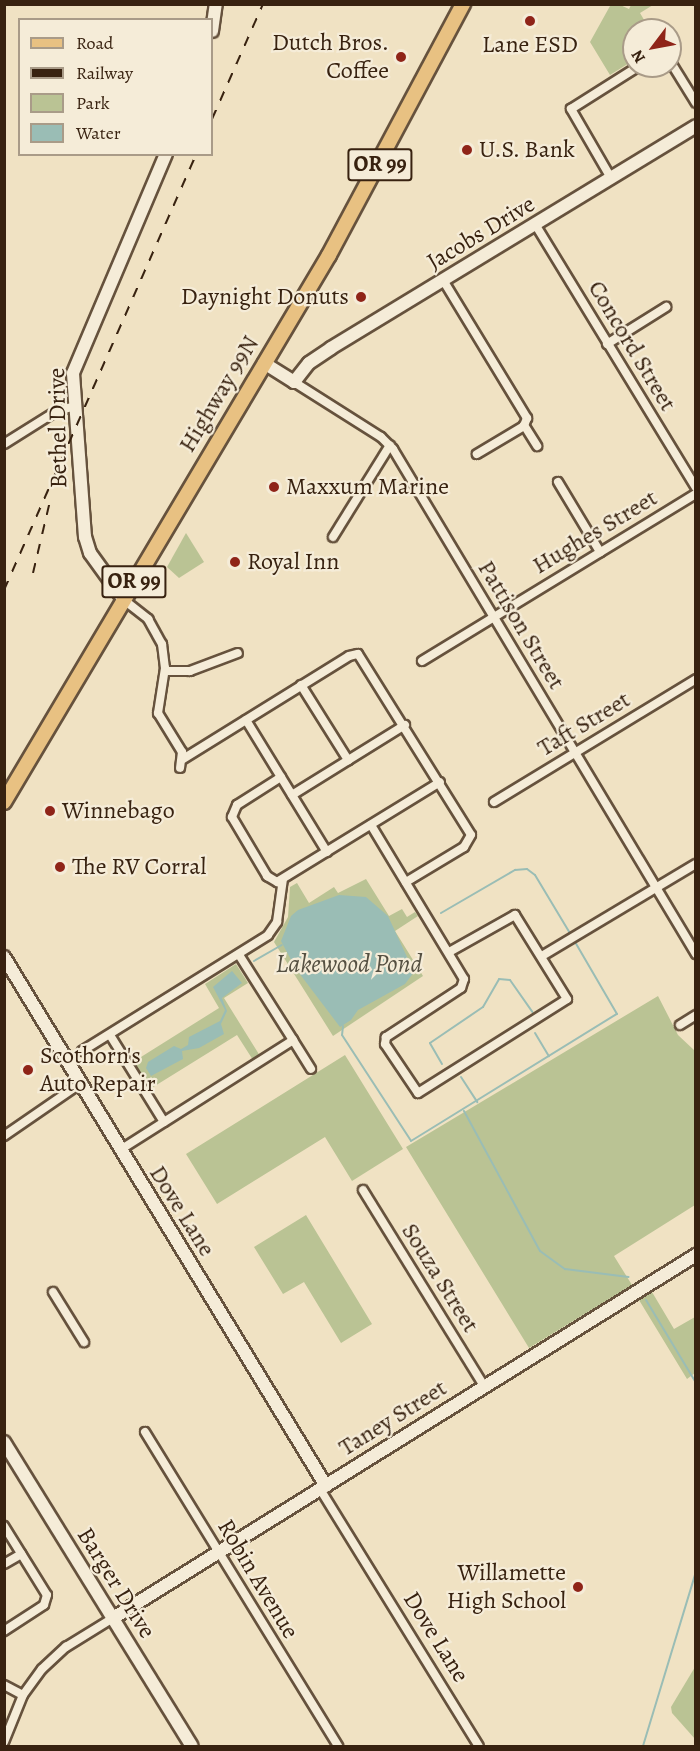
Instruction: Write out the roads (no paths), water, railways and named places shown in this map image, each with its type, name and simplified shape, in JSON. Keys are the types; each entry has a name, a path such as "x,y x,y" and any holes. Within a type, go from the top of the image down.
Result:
{"main road":[{"name":"Highway 99N","path":"4,802 380,165 464,4"}],"street":[{"path":"213,24 216,4"},
{"path":"611,178 571,109 622,77"},
{"path":"681,78 696,103"},
{"name":"Jacobs Drive","path":"294,382 310,362 696,126"},
{"name":"Bethel Drive","path":"124,600 90,553 85,537 73,373 79,352 165,156"},
{"name":"Concord Street","path":"535,224 696,488"},
{"path":"443,280 527,418 524,425 477,454"},
{"path":"607,344 666,307"},
{"name":"Pattison Street","path":"264,363 390,445 491,618 696,954"},
{"path":"4,444 55,412 75,406"},
{"path":"524,425 537,446"},
{"path":"333,537 390,445"},
{"path":"558,482 600,552"},
{"name":"Hughes Street","path":"422,661 696,494"},
{"path":"124,600 148,619 158,634 165,671 158,713 179,745 181,764 301,685 349,656 358,654 405,725 469,830 470,839 406,882"},
{"path":"165,671 190,671 238,653"},
{"name":"Taft Street","path":"494,802 696,679"},
{"path":"301,685 348,760"},
{"path":"246,720 327,852"},
{"path":"292,795 405,725"},
{"path":"281,777 237,805 232,817 267,876 274,881 283,879 440,782"},
{"path":"371,825 449,952 462,975 464,985 388,1034 384,1041 418,1093 567,1001 519,918 512,915 449,952"},
{"path":"542,956 696,864"},
{"path":"82,1051 263,940 275,926 283,879"},
{"path":"239,955 311,1069"},
{"name":"Dove Lane","path":"4,957 479,1746"},
{"path":"680,1025 696,1015"},
{"path":"110,1035 164,1122"},
{"path":"120,1150 293,1040"},
{"path":"4,1136 81,1083"},
{"name":"Souza Street","path":"363,1190 484,1386"},
{"name":"Taney Street","path":"113,1617 696,1255"},
{"path":"53,1292 84,1342"},
{"name":"Robin Avenue","path":"145,1432 338,1746"},
{"name":"Barger Drive","path":"4,1442 192,1746"},
{"path":"4,1526 45,1589 47,1600 4,1630"},
{"path":"4,1564 21,1554"},
{"path":"4,1743 23,1695 53,1657 113,1617"},
{"path":"4,1685 23,1695"}],"water":[{"name":"Lakewood Pond","path":"339,895 366,897 388,916 414,972 405,984 358,1010 351,1020 340,1027 296,969 281,941 291,916 298,910"},
{"path":"232,971 242,983 222,998 227,1011 221,1024 224,1034 199,1048 182,1051 183,1059 151,1076 146,1068 148,1062 174,1046 181,1049 188,1045 189,1037 220,1021 225,1010 213,987"}],"waterway":[{"path":"441,913 515,870 527,869 535,875 571,935"},
{"path":"343,1026 342,1035 411,1141 617,1014 574,940"},
{"path":"254,961 282,945"},
{"path":"442,1064 430,1043 483,1007 499,979 510,980 532,1012"},
{"path":"535,1033 549,1056"},
{"path":"461,1077 477,1102"},
{"path":"464,1111 540,1251 565,1269 629,1277"},
{"path":"646,1300 696,1383"},
{"path":"643,1746 696,1572"}],"railway":[{"path":"213,117 263,4"},
{"path":"4,590 195,156"},
{"path":"33,573 51,497"}],"place":[{"name":"Lane ESD","path":"530,21"},
{"name":"Dutch Bros. Coffee","path":"401,57"},
{"name":"U.S. Bank","path":"467,150"},
{"name":"Daynight Donuts","path":"361,297"},
{"name":"Maxxum Marine","path":"274,487"},
{"name":"Royal Inn","path":"235,562"},
{"name":"Winnebago","path":"50,811"},
{"name":"The RV Corral","path":"60,867"},
{"name":"Scothorn's Auto Repair","path":"28,1070"},
{"name":"Willamette High School","path":"578,1587"}]}
